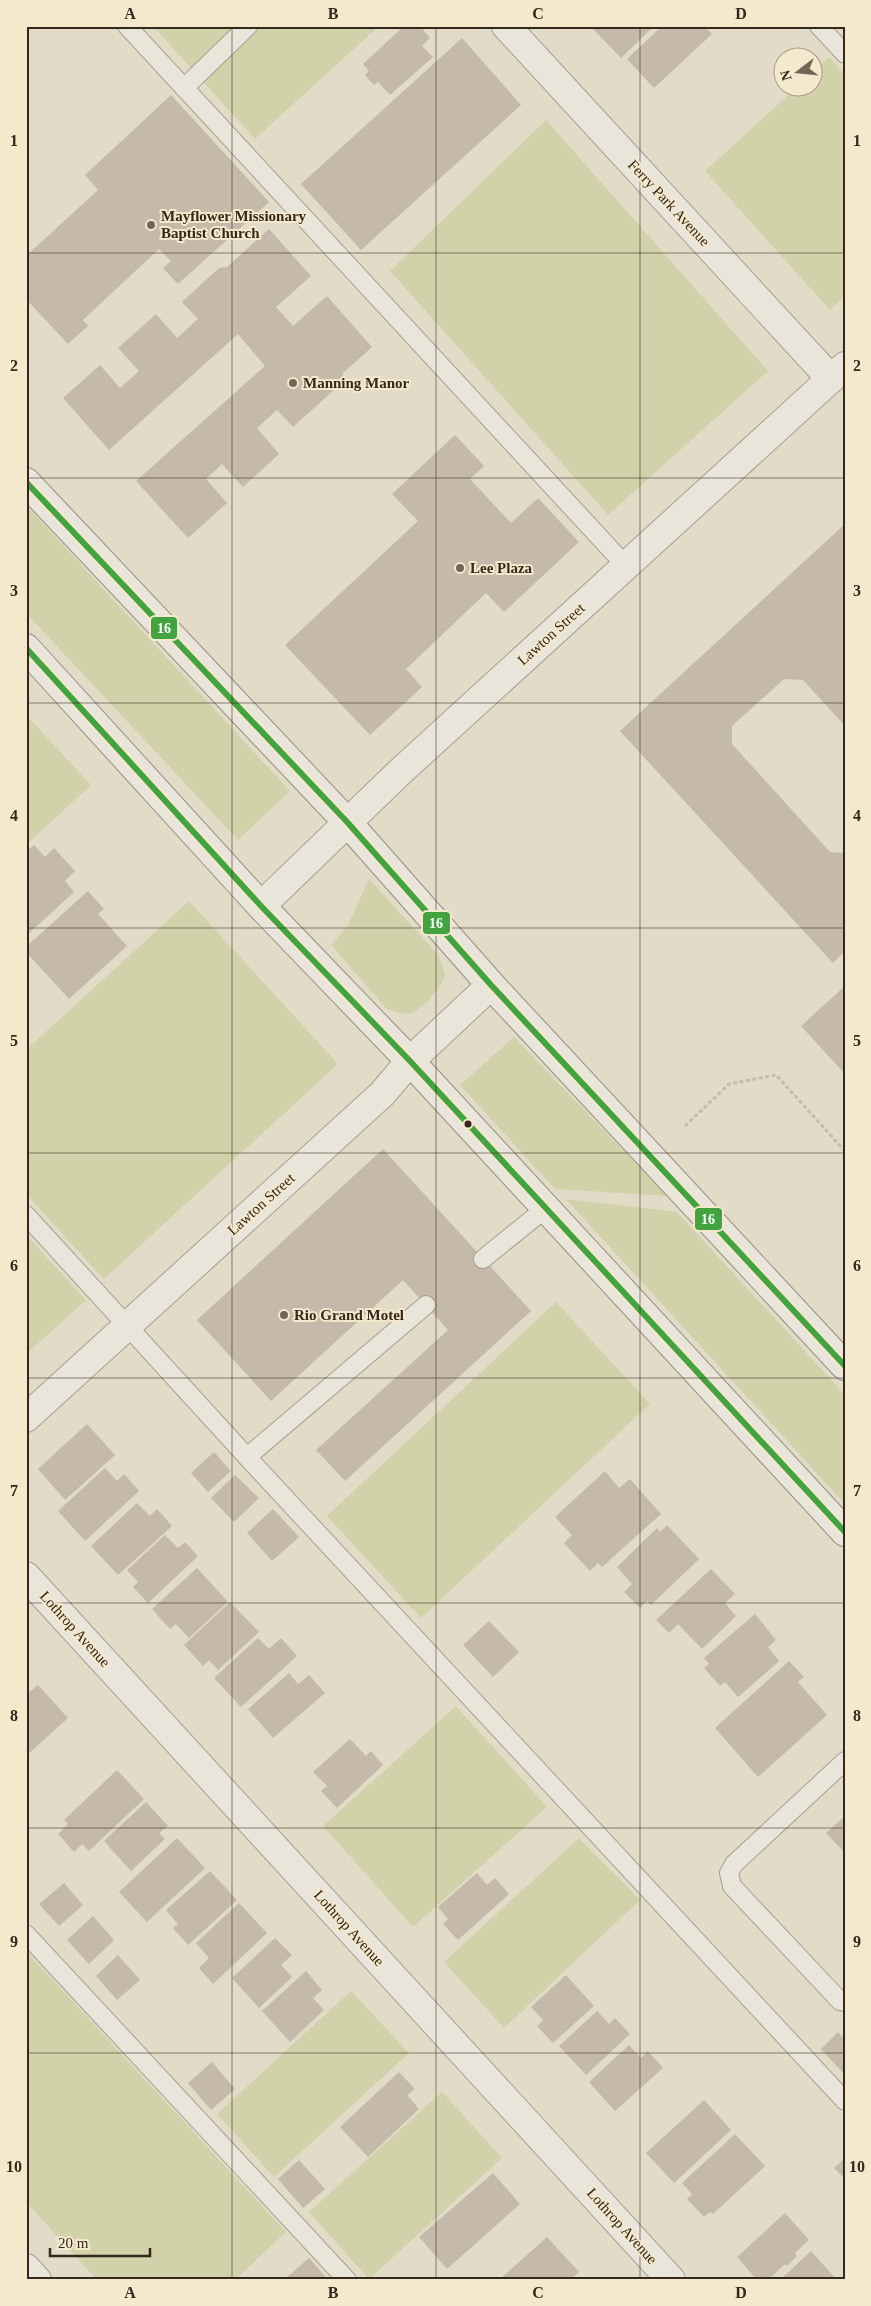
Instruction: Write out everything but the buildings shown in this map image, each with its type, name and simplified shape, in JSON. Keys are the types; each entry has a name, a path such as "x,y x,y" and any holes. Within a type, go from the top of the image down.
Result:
{"street":[{"name":"Ferry Park Avenue","path":"506,26 838,373"},
{"name":"Lawton Street","path":"261,906 348,822 838,373"},
{"path":"26,482 348,822 491,985 845,1366"},
{"path":"26,648 261,906 410,1061 845,1532"},
{"name":"Lawton Street","path":"26,1418 382,1094 410,1061 491,985"},
{"name":"Lothrop Avenue","path":"26,1576 671,2280"},
{"path":"26,2268 37,2280"}],"lane":[{"path":"127,26 626,566"},
{"path":"184,88 248,26"},
{"path":"819,26 845,54"},
{"path":"483,1259 546,1208"},
{"path":"26,1215 247,1457 845,2101"},
{"path":"247,1457 426,1305"},
{"path":"845,1761 734,1864 729,1873 732,1886 840,2001 845,2002"},
{"path":"26,1934 347,2280"}],"path":[{"path":"685,1126 729,1084 776,1076 845,1151"}],"green space":[{"path":"153,26 379,26 255,139"},
{"path":"829,57 845,75 845,296 830,310 705,171 785,98 824,98 824,62"},
{"path":"546,120 768,371 608,515 390,271"},
{"path":"26,505 290,791 238,840 26,613"},
{"path":"26,715 91,785 26,845"},
{"path":"369,879 439,956 445,974 441,985 428,1001 413,1013 404,1014 387,1009 331,945 347,927"},
{"path":"189,901 338,1064 104,1279 26,1194 26,1050"},
{"path":"514,1037 667,1196 555,1189 460,1085"},
{"path":"566,1199 677,1212 845,1395 845,1504"},
{"path":"26,1235 86,1300 26,1354"},
{"path":"556,1302 650,1404 421,1618 327,1516"},
{"path":"456,1706 547,1807 413,1927 323,1826"},
{"path":"579,1838 640,1900 504,2028 444,1962"},
{"path":"26,1951 286,2232 235,2280 97,2280 26,2202"},
{"path":"351,1991 409,2053 274,2177 217,2114"},
{"path":"442,2092 502,2158 369,2279 309,2212"}],"transit line":[{"name":"16","path":"26,482 348,823 491,985 845,1366"},
{"name":"16","path":"26,648 261,906 410,1061 845,1532"}],"place":[{"name":"Mayflower Missionary Baptist Church","path":"151,225"},
{"name":"Manning Manor","path":"293,383"},
{"name":"Lee Plaza","path":"460,568"},
{"name":"Rio Grand Motel","path":"284,1315"}]}
